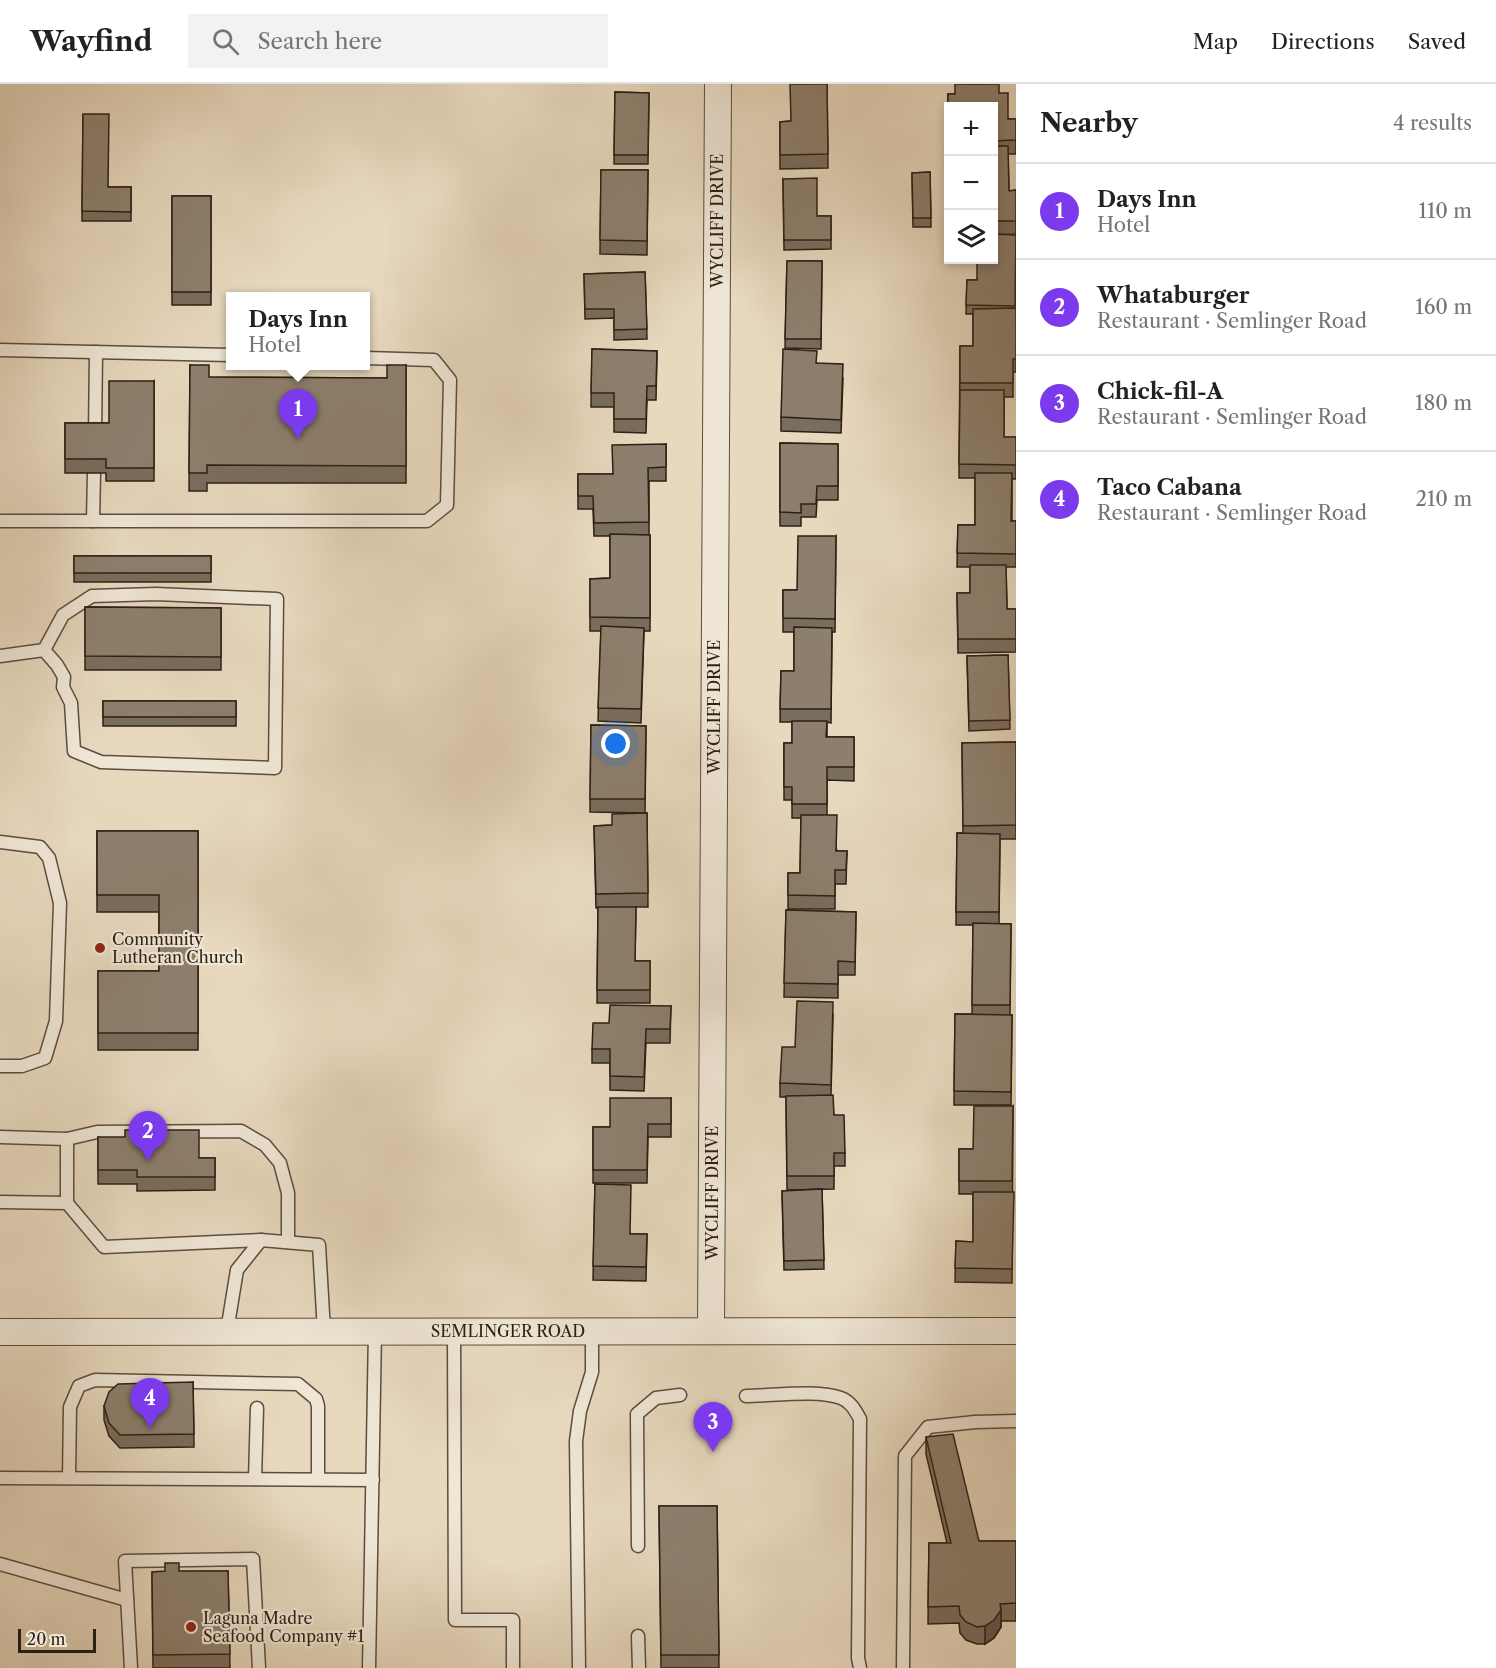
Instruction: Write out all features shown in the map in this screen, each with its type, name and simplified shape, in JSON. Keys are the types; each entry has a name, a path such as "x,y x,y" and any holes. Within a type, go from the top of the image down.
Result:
{"street":[{"name":"WYCLIFF DRIVE","path":"711,1330 718,84"},
{"name":"SEMLINGER ROAD","path":"0,1332 1016,1331"}],"lane":[{"path":"0,350 226,355"},
{"path":"95,435 96,352"},
{"path":"0,521 427,521 447,505 450,380 434,360 370,358"},
{"path":"93,521 94,473"},
{"path":"156,594 277,599 275,768 101,762 74,751 71,703 63,687 64,678 44,650 63,615 92,596 156,594"},
{"path":"0,656 44,650"},
{"path":"0,842 40,847 49,858 60,903 56,1021 45,1058 22,1066 0,1066"},
{"path":"0,1137 67,1139 97,1132 241,1131 265,1144 280,1163 288,1193 288,1242"},
{"path":"67,1139 67,1203 104,1247 261,1240 319,1245 324,1331"},
{"path":"0,1203 67,1203"},
{"path":"227,1331 237,1270 261,1240"},
{"path":"369,1668 375,1331"},
{"path":"454,1331 455,1620 513,1620 513,1668"},
{"path":"579,1668 576,1441 579,1411 592,1372 592,1331"},
{"path":"69,1478 70,1407 79,1386 95,1380 298,1384 316,1400 318,1406 318,1479"},
{"path":"638,1546 637,1414 656,1398 680,1395"},
{"path":"746,1396 826,1395 842,1398 853,1406 860,1419 856,1665"},
{"path":"255,1479 257,1408"},
{"path":"903,1668 905,1456 928,1427 975,1422 1016,1422"},
{"path":"0,1478 373,1480"},
{"path":"131,1668 125,1560 253,1559 259,1668"},
{"path":"0,1564 127,1600"},
{"path":"638,1636 639,1668"}],"building":[{"path":"790,84 827,84 828,154 780,155 780,122 791,121"},
{"path":"955,84 999,84 999,93 1008,93 1008,119 1016,119 1016,140 998,141 998,102 948,102 948,94 955,94"},
{"path":"615,92 649,93 648,155 614,155"},
{"path":"83,114 109,114 108,187 131,187 131,212 82,211"},
{"path":"998,146 1008,146 1009,191 1016,190 1016,221 998,221"},
{"path":"601,170 648,170 647,241 600,240"},
{"path":"930,172 931,218 913,218 912,173"},
{"path":"817,178 817,216 831,216 831,240 784,240 783,179"},
{"path":"172,196 211,196 211,292 172,292"},
{"path":"998,234 1016,235 1015,306 966,305 967,280 977,280 977,264 998,264"},
{"path":"787,261 822,261 821,339 785,339"},
{"path":"645,272 647,329 614,330 614,309 585,309 584,274"},
{"path":"1016,308 1016,359 1013,359 1013,383 960,383 960,346 973,346 973,309"},
{"path":"592,349 657,351 656,386 647,386 646,419 614,419 614,393 591,393"},
{"path":"783,349 817,351 816,363 843,364 841,420 781,417"},
{"path":"190,365 209,365 209,377 387,378 387,365 406,365 406,466 207,465 207,473 189,473"},
{"path":"109,381 154,381 154,468 106,468 106,459 65,459 65,423 109,423"},
{"path":"960,390 1004,390 1004,437 1016,437 1016,465 959,464"},
{"path":"780,443 838,444 838,486 817,486 816,504 801,504 801,513 780,512"},
{"path":"666,444 666,467 648,468 649,522 594,523 593,496 578,496 578,474 613,474 612,445"},
{"path":"975,473 1012,473 1011,521 1016,521 1016,554 957,553 958,525 975,525"},
{"path":"610,534 650,535 650,618 590,617 590,579 610,578"},
{"path":"798,536 836,536 835,619 783,618 783,590 797,590"},
{"path":"74,556 211,556 211,573 74,573"},
{"path":"970,565 1006,565 1007,609 1016,609 1016,639 958,639 957,593 970,593"},
{"path":"85,607 221,608 221,657 85,656"},
{"path":"601,626 644,628 641,709 598,708"},
{"path":"794,627 832,628 831,709 780,709 781,671 794,671"},
{"path":"1008,655 1010,720 969,721 967,656"},
{"path":"103,701 236,701 236,717 103,717"},
{"path":"792,721 827,721 826,737 854,737 854,767 827,767 827,804 792,804 792,787 784,787 784,743 792,743"},
{"path":"591,725 646,726 645,799 590,799"},
{"path":"1016,742 1016,825 963,826 962,743"},
{"path":"647,813 648,893 596,894 594,826 612,825 612,814"},
{"path":"801,815 837,815 836,851 847,851 846,870 835,870 835,896 788,895 788,873 800,873"},
{"path":"97,831 198,831 198,1033 98,1033 98,971 159,971 159,895 97,895"},
{"path":"957,833 1000,834 999,912 956,912"},
{"path":"598,907 636,907 635,961 650,961 650,990 597,990"},
{"path":"786,910 856,912 855,962 838,961 838,984 784,983"},
{"path":"973,923 1011,924 1010,1005 972,1005"},
{"path":"797,1001 833,1002 831,1085 780,1083 782,1047 795,1047"},
{"path":"610,1005 671,1006 670,1029 646,1029 644,1077 610,1076 610,1049 592,1049 593,1023 609,1023"},
{"path":"955,1014 1012,1015 1011,1092 954,1091"},
{"path":"833,1095 834,1115 844,1115 845,1153 834,1153 834,1176 787,1176 786,1096"},
{"path":"610,1098 671,1098 671,1124 648,1124 647,1170 593,1170 593,1127 610,1127"},
{"path":"974,1106 1013,1106 1012,1181 959,1181 959,1149 973,1149"},
{"path":"125,1130 199,1130 199,1158 215,1158 215,1177 137,1177 137,1170 98,1170 98,1137 125,1137"},
{"path":"595,1184 631,1185 630,1234 647,1234 646,1267 593,1266"},
{"path":"822,1189 824,1260 784,1261 782,1191"},
{"path":"973,1192 1014,1192 1012,1269 955,1268 956,1241 973,1242"},
{"path":"193,1382 194,1434 120,1435 109,1423 104,1406 109,1392 118,1384"},
{"path":"953,1434 979,1541 1016,1541 1016,1603 1000,1604 1001,1610 994,1620 985,1626 977,1627 966,1622 960,1615 959,1606 928,1607 929,1543 951,1543 926,1437"},
{"path":"659,1506 717,1506 719,1655 661,1655"},
{"name":"Laguna Madre Seafood Company #1","path":"165,1563 179,1563 179,1571 228,1571 230,1654 153,1655 152,1572 165,1571"}],"place":[{"name":"Days Inn","path":"298,439"},
{"name":"Community Lutheran Church","path":"100,948"},
{"name":"Whataburger","path":"148,1161"},
{"name":"Taco Cabana","path":"150,1428"},
{"name":"Chick-fil-A","path":"713,1452"},
{"name":"Laguna Madre Seafood Company #1","path":"191,1627"}]}
